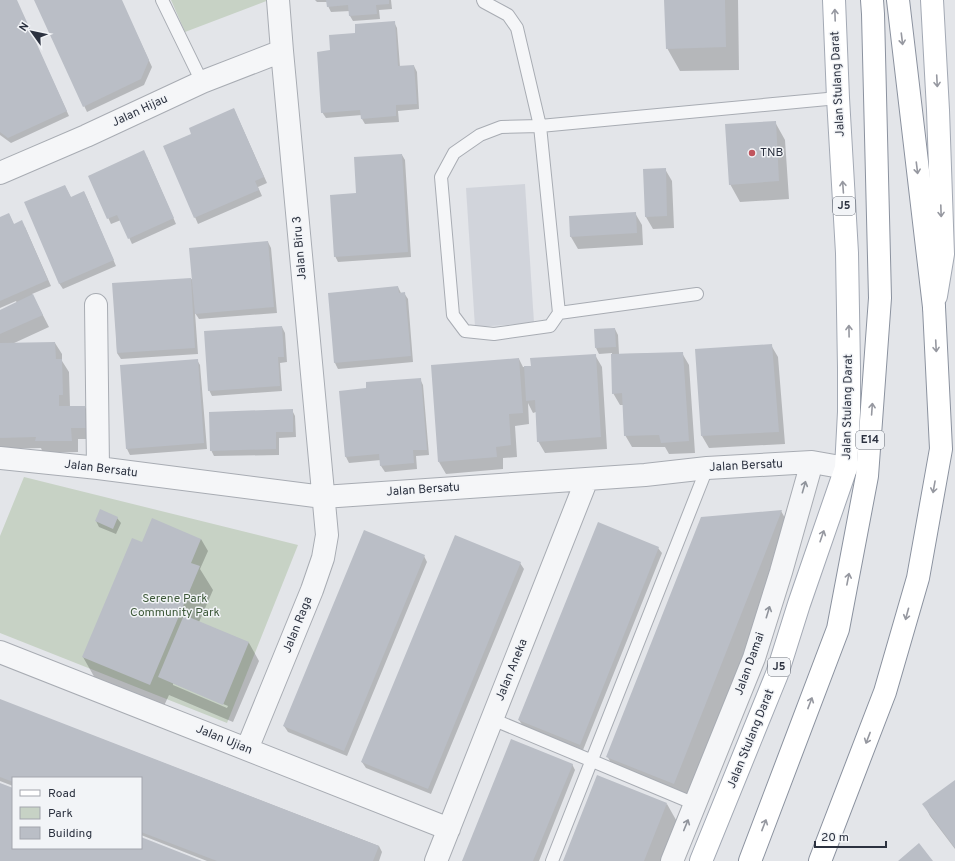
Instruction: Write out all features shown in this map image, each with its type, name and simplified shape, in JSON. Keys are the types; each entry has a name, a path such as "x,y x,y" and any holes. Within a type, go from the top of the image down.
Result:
{"main road":[{"name":"Jalan Stulang Darat","path":"701,861 777,674 799,604 846,468 849,397 847,253 834,0"},
{"name":"E14","path":"750,861 838,629 867,476 880,298 872,0"},
{"path":"820,861 885,692 918,578 948,450 934,307 898,0"},
{"path":"932,0 938,110 942,254 934,307"}],"street":[{"name":"Jalan Biru 3","path":"278,0 323,497"},
{"name":"Jalan Hijau","path":"0,173 86,136 202,82 282,51"},
{"path":"96,305 98,468"},
{"name":"Jalan Bersatu","path":"0,458 98,468 323,497 646,475 707,468 812,462 846,468"},
{"name":"Jalan Damai","path":"672,861 754,658 812,462"},
{"name":"Jalan Aneka","path":"436,861 587,479"},
{"name":"Jalan Raga","path":"247,749 312,590 323,558 327,535 323,497"},
{"name":"Jalan Ujian","path":"0,652 449,829"}],"lane":[{"path":"162,0 202,82"},
{"path":"483,0 508,16 517,28 540,126 559,313 550,326 494,334 465,331 453,315 441,177 454,153 480,135 501,127 540,126 838,98"},
{"path":"559,313 697,294"},
{"path":"552,861 707,468"},
{"path":"492,719 695,804"}],"shaded area":[{"path":"525,184 534,323 475,327 466,188"}],"green space":[{"path":"171,0 269,0 185,32"},
{"name":"Serene Park Community Park","path":"24,477 298,545 227,723 0,633 0,536"}],"building":[{"path":"0,0 17,0 67,111 8,138 0,132"},
{"path":"34,0 122,0 149,60 141,79 83,107"},
{"path":"326,0 389,0 389,4 376,5 377,14 349,16 348,5 327,7"},
{"path":"664,0 725,0 726,47 666,49"},
{"path":"395,21 398,66 414,65 417,104 396,105 396,116 361,119 360,110 321,113 317,52 330,50 329,35 355,33 355,24"},
{"path":"234,108 264,177 255,181 259,190 194,218 163,146 191,134 189,128"},
{"name":"TNB","path":"776,121 779,181 729,185 725,124"},
{"path":"144,150 174,218 128,239 117,215 107,219 88,176"},
{"path":"402,154 408,252 334,257 330,195 356,193 354,157"},
{"path":"666,168 667,216 645,217 643,169"},
{"path":"65,185 71,197 84,191 114,260 59,284 24,202"},
{"path":"636,212 637,233 570,237 569,216"},
{"path":"9,213 14,224 22,220 48,280 0,301 0,217"},
{"path":"268,241 274,307 195,314 189,248"},
{"path":"191,278 195,348 117,353 112,283"},
{"path":"398,286 399,293 405,292 411,356 334,363 328,293"},
{"path":"33,294 43,315 0,334 0,310"},
{"path":"282,326 284,357 278,357 280,386 208,391 204,331"},
{"path":"615,328 616,347 595,348 594,329"},
{"path":"55,342 56,359 62,359 63,395 59,395 59,406 85,406 86,428 71,428 72,441 35,441 36,437 0,438 0,343"},
{"path":"772,344 779,432 701,436 695,349"},
{"path":"683,352 689,441 661,443 659,435 624,436 622,393 612,394 611,354"},
{"path":"596,354 601,437 537,442 535,400 526,401 524,366 531,366 530,358"},
{"path":"519,358 523,413 509,414 511,445 496,447 497,457 438,462 431,365"},
{"path":"198,359 204,443 126,449 120,365"},
{"path":"421,378 427,450 413,450 414,463 380,466 379,454 345,457 339,391 366,388 366,382"},
{"path":"293,409 293,432 276,432 276,449 210,451 209,412"},
{"path":"100,509 118,517 113,529 95,521"},
{"path":"782,510 674,784 606,757 701,517"},
{"path":"152,518 201,539 191,563 200,566 150,685 82,657 132,538 142,542"},
{"path":"598,522 659,547 580,745 518,720"},
{"path":"364,530 425,555 344,751 283,726"},
{"path":"455,535 521,562 428,789 361,762"},
{"path":"184,615 249,642 223,705 158,677"},
{"path":"0,699 379,846 373,861 217,861 142,832 142,777 12,777 12,782 0,777"},
{"path":"511,739 573,764 533,861 462,861"},
{"path":"597,775 667,803 644,861 563,861"},
{"path":"955,780 955,848 922,804"},
{"path":"0,783 12,788 12,849 142,849 142,837 202,861 0,861"},
{"path":"919,843 933,861 898,861"}],"place":[{"name":"TNB","path":"752,153"}]}
